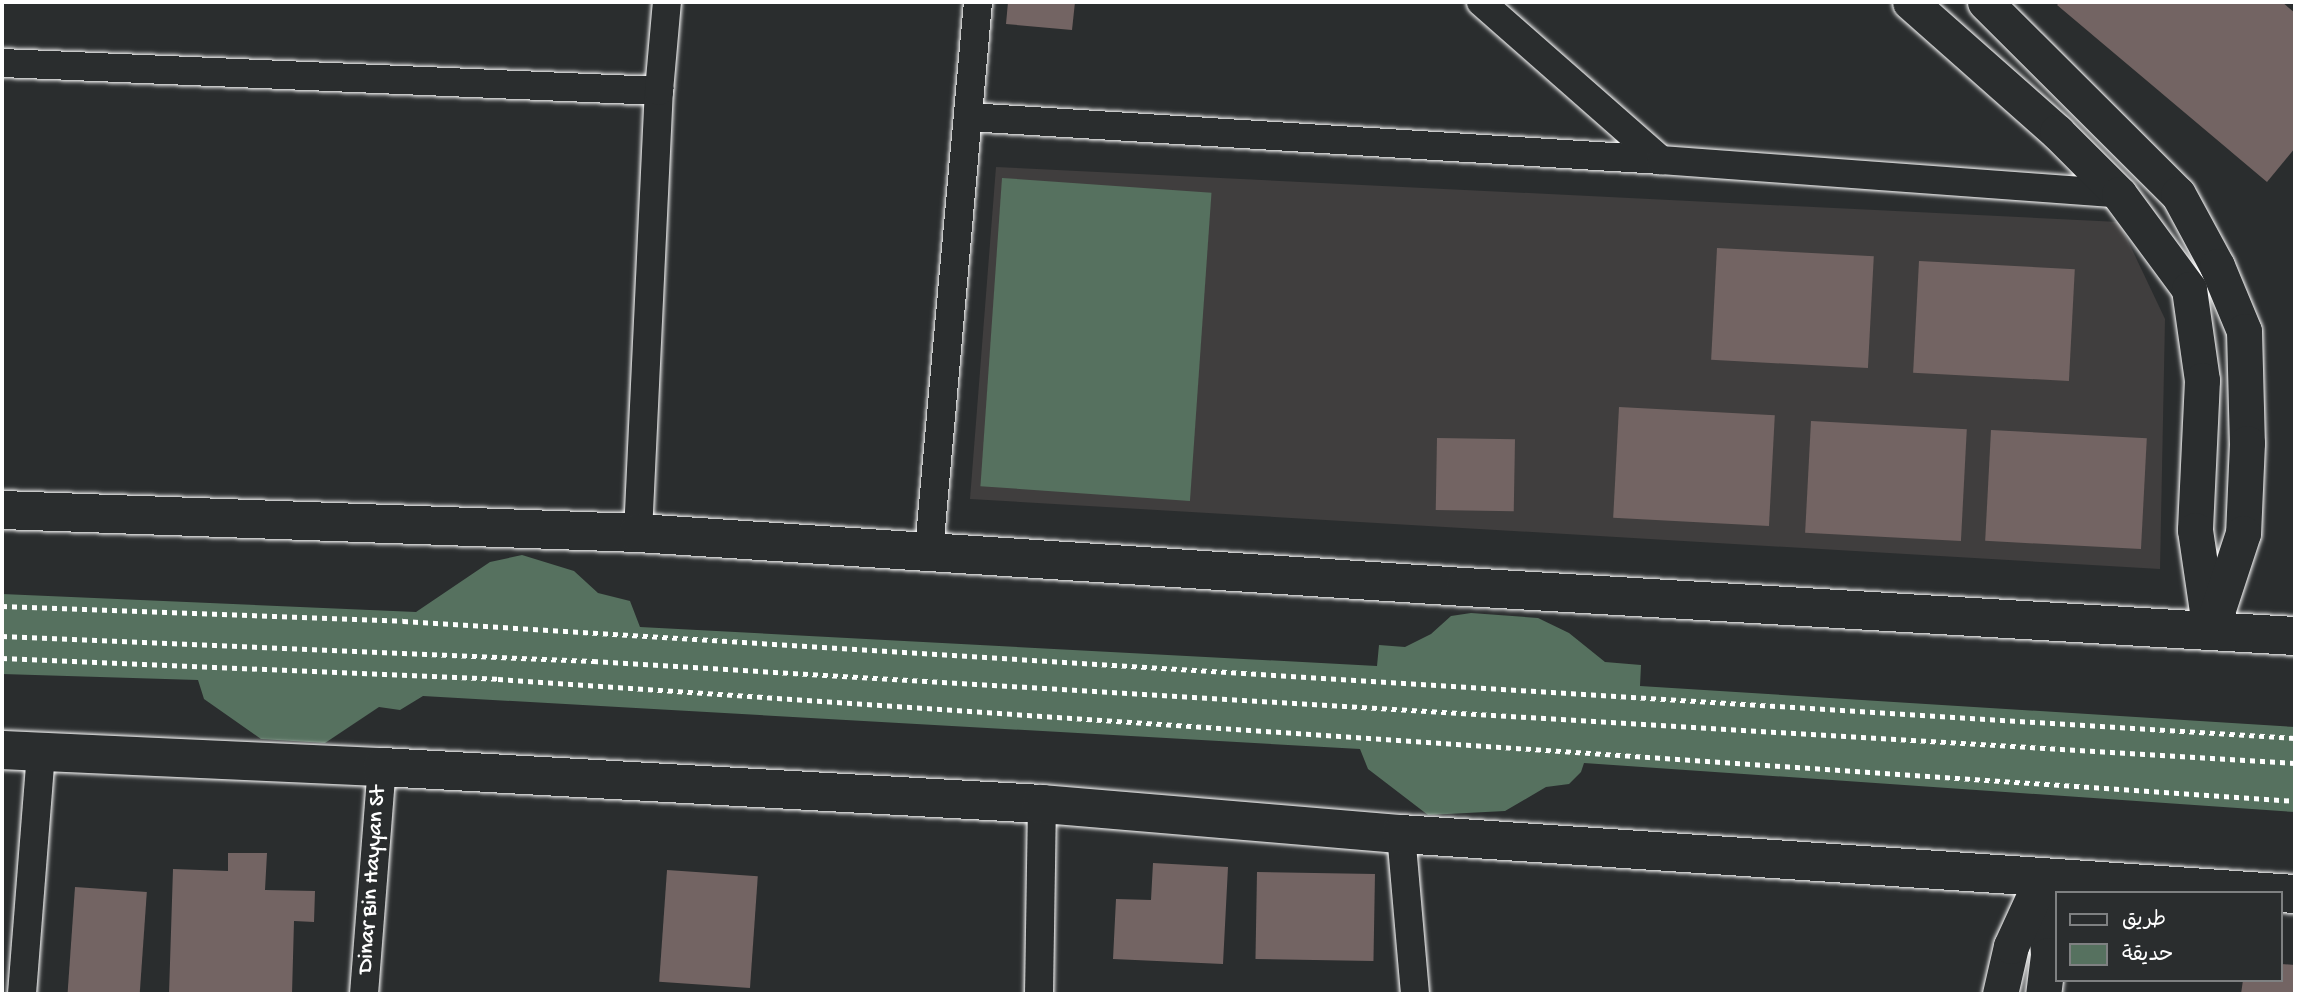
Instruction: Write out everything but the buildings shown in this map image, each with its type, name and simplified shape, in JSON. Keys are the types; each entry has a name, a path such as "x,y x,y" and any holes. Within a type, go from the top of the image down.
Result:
{"main road":[{"path":"2,510 638,533 1465,587 2295,636"},
{"path":"2,750 382,767 1042,804 1401,834 2253,891"}],"street":[{"path":"638,533 659,91 667,2"},
{"path":"929,551 978,2"},
{"path":"1481,2 1661,160"},
{"path":"1910,2 2057,132 2119,194 2189,289 2202,380 2195,530 2210,631"},
{"path":"1985,2 2178,194 2217,266 2244,331 2247,443 2243,533 2210,631"},
{"path":"2,63 659,91"},
{"path":"968,117 1661,160 2119,194"},
{"path":"22,994 41,752"},
{"name":"Dinar Bin Hayyan St","path":"364,994 382,767"},
{"path":"1039,994 1042,804"},
{"path":"1401,834 1415,994"},
{"path":"2000,994 2011,946 2043,876"},
{"path":"2043,876 2048,955 2043,994"}],"path":[{"path":"2,606 403,621 2295,738"},
{"path":"2,636 593,661 2295,763"},
{"path":"2,659 498,679 2295,802"}],"shaded area":[{"path":"996,167 2119,222 2165,319 2160,569 970,499"}],"green space":[{"path":"1002,178 1211,193 1190,501 980,486"},
{"path":"522,555 574,571 598,593 630,601 640,627 1377,666 1379,645 1405,647 1431,634 1451,616 1471,613 1538,618 1569,633 1605,662 1641,665 1640,686 2295,727 2295,812 1584,763 1581,772 1569,784 1546,787 1505,811 1428,815 1368,769 1360,749 423,696 400,710 379,707 325,743 261,739 204,699 198,680 2,674 2,594 416,612 490,562"}]}
